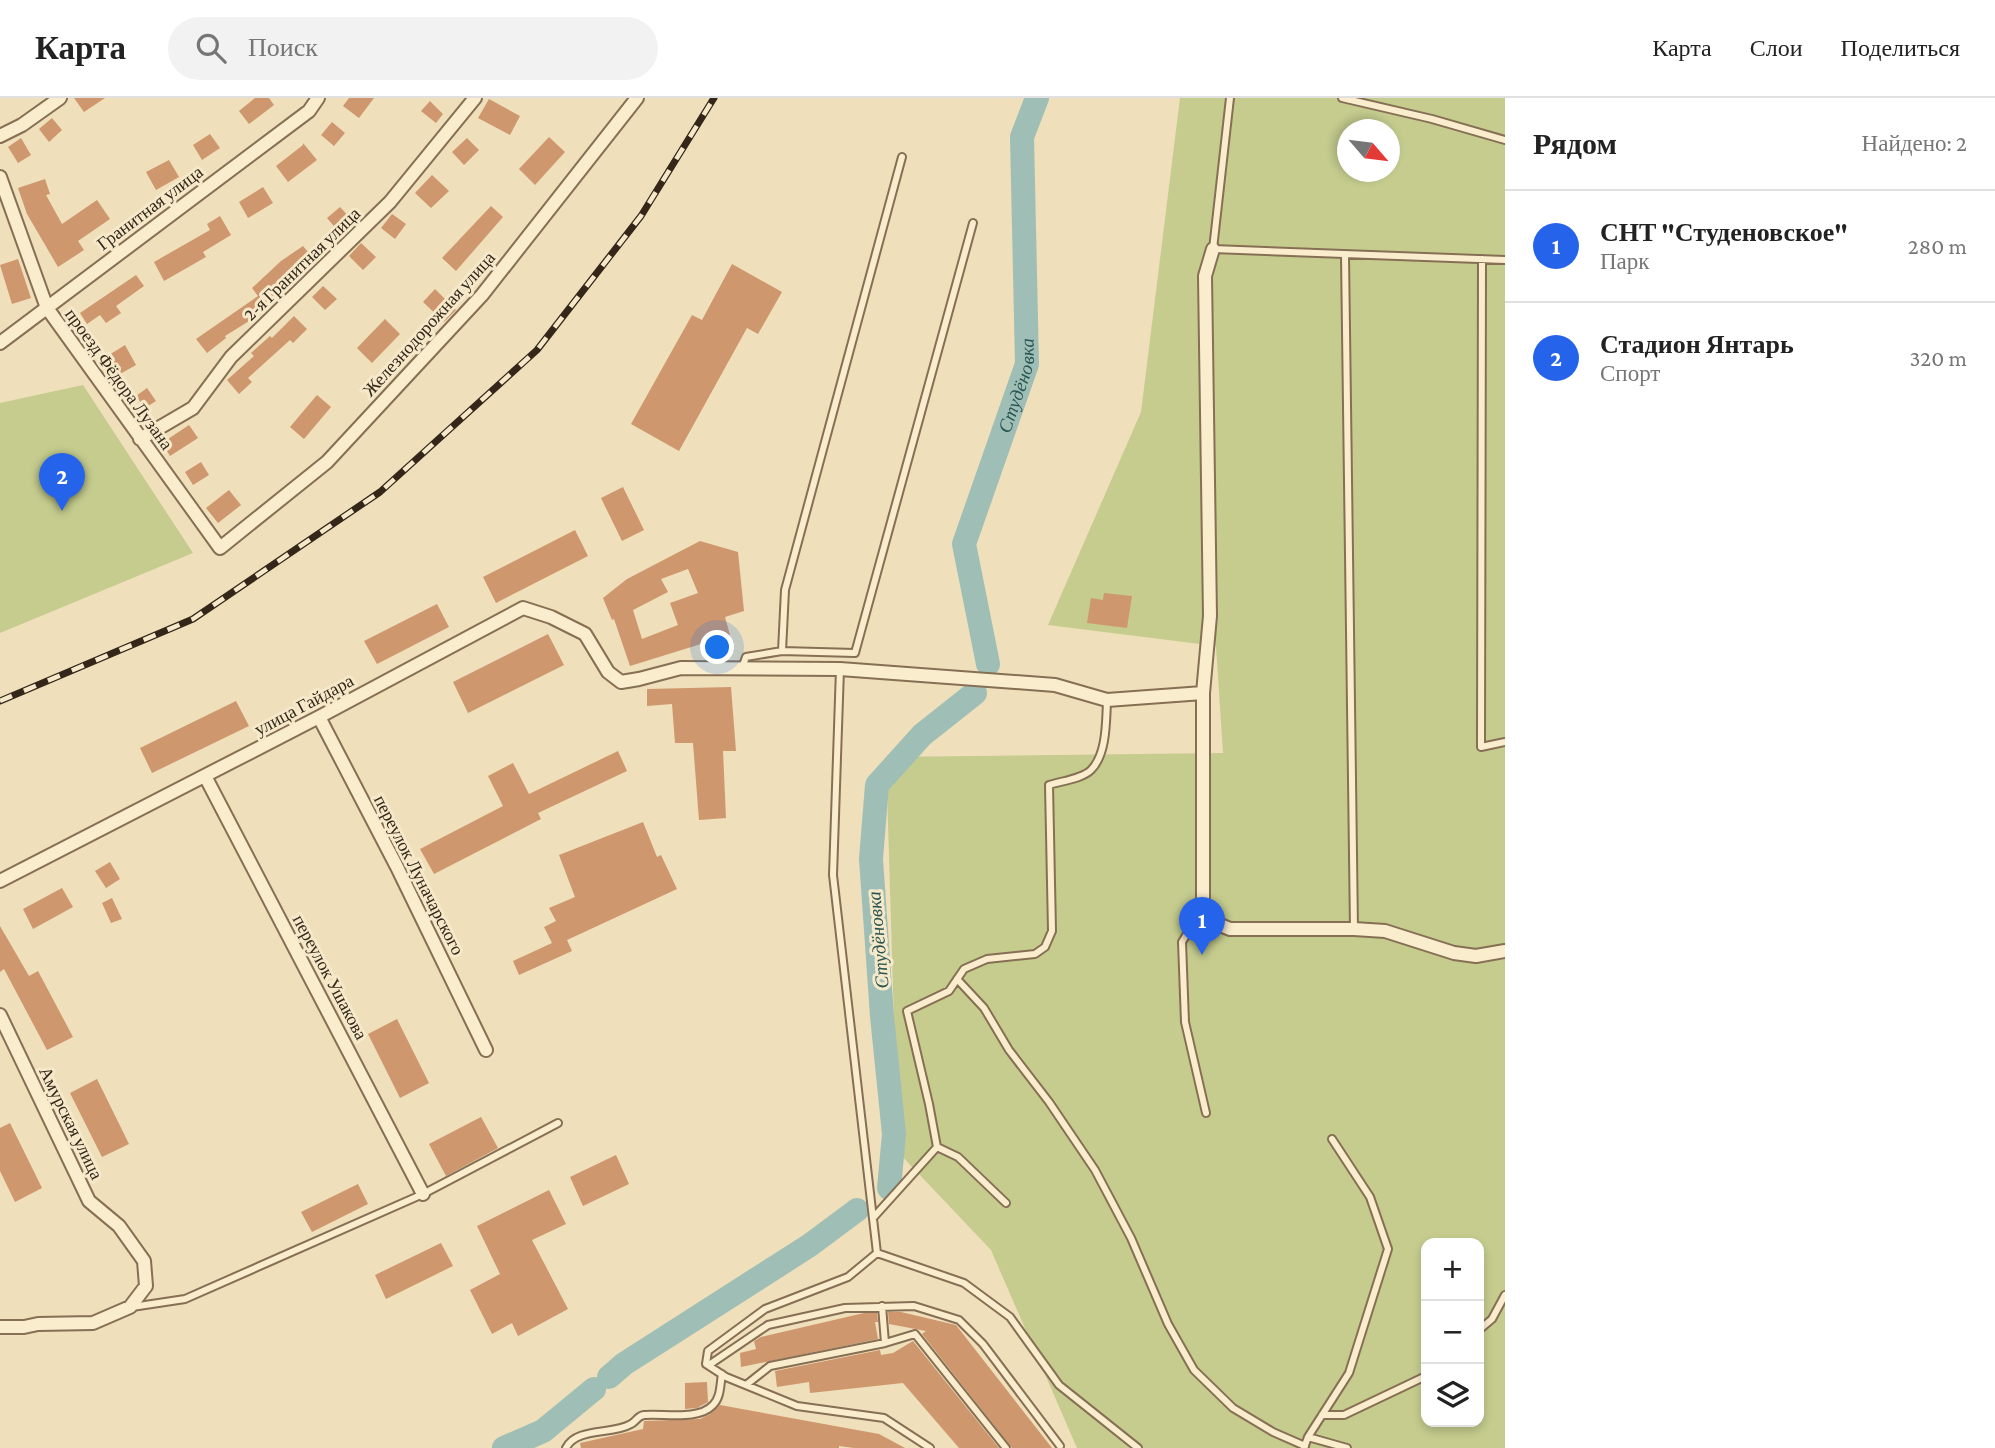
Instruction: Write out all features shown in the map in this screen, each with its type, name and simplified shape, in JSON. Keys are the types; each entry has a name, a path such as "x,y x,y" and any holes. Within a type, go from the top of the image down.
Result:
{"street":[{"path":"0,136 22,125 60,98"},
{"name":"Гранитная улица","path":"0,343 309,111 318,98"},
{"name":"2-я Гранитная улица","path":"140,439 193,408 231,357 390,202 475,98"},
{"name":"Железнодорожная улица","path":"220,548 327,462 382,403 482,295 638,98"},
{"name":"проезд Фёдора Лузана","path":"0,177 47,308 220,548"},
{"path":"1213,249 1205,276 1210,616 1203,693 1203,908 1213,922 1230,929 1354,929 1385,932 1476,956 1505,951"},
{"name":"улица Гайдара","path":"0,881 319,717 523,608 551,617 585,634 608,672 621,682 681,668 741,668"},
{"path":"741,668 840,669 1055,685 1107,700 1203,693"},
{"name":"переулок Луначарского","path":"319,717 397,867 486,1050"},
{"name":"переулок Ушакова","path":"205,776 423,1194"},
{"name":"Амурская улица","path":"0,1015 89,1200 119,1226 144,1261 146,1286 130,1307"},
{"path":"0,1328 93,1323 130,1307"}],"lane":[{"path":"1230,98 1213,249 1505,260"},
{"path":"1342,98 1505,140"},
{"path":"782,651 786,590 902,157"},
{"path":"741,668 746,657 782,651 855,653 973,223"},
{"path":"1345,255 1354,929"},
{"path":"1482,259 1481,747 1505,741"},
{"path":"840,669 833,875 877,1253"},
{"path":"937,1147 907,1011 949,991 964,969 987,959 1035,954 1045,947 1052,931 1049,785 1091,770 1104,745 1107,700"},
{"path":"1203,908 1182,942 1185,1022 1206,1113"},
{"path":"957,979 984,1008 1009,1050 1049,1102 1095,1170 1131,1238 1168,1324 1194,1370 1233,1408 1304,1447 1349,1373 1388,1249 1370,1197 1332,1139"},
{"path":"130,1307 185,1299 423,1194 558,1123"},
{"path":"873,1218 937,1147"},
{"path":"937,1147 958,1157 1006,1203"},
{"path":"877,1253 848,1277 765,1309 708,1350 706,1364 722,1374 797,1406 884,1418 930,1448"},
{"path":"877,1253 964,1283 1010,1317 1059,1385 1138,1448"},
{"path":"1484,1326 1492,1319 1505,1295"},
{"path":"882,1306 885,1343"},
{"path":"709,1365 768,1325 845,1308 914,1306 959,1320 983,1344 1060,1446"},
{"path":"746,1385 770,1366 885,1343 915,1334 1006,1448"},
{"path":"566,1448 576,1438 630,1425 640,1416 694,1413 711,1407 719,1397 722,1374"},
{"path":"1322,1415 1344,1415 1421,1378"},
{"path":"1308,1437 1347,1448"}],"green space":[{"path":"1180,98 1505,98 1505,1448 1077,1448 991,1250 898,1152 886,757 1223,753 1216,646 1048,625 1141,412"},
{"path":"83,385 193,553 0,633 0,403"}],"building":[{"path":"74,98 105,98 84,112"},
{"path":"255,98 269,98 274,105 249,124 239,111"},
{"path":"349,98 374,98 359,118 343,106"},
{"path":"489,99 520,116 510,135 478,118"},
{"path":"430,101 443,114 436,123 421,111"},
{"path":"52,118 62,130 49,142 39,129"},
{"path":"332,122 345,133 334,146 321,135"},
{"path":"210,134 220,148 202,160 193,145"},
{"path":"549,137 565,152 535,185 519,169"},
{"path":"21,138 31,155 18,163 8,147"},
{"path":"467,138 479,150 464,165 452,152"},
{"path":"303,143 317,160 288,182 276,166"},
{"path":"169,160 179,177 156,190 146,172"},
{"path":"432,175 449,191 431,208 415,193"},
{"path":"45,179 50,194 46,195 62,224 97,200 110,219 78,241 84,250 58,267 27,214 18,188"},
{"path":"263,187 273,203 248,218 239,202"},
{"path":"491,206 503,217 456,271 442,258"},
{"path":"340,207 352,220 339,232 327,218"},
{"path":"392,214 406,224 395,239 381,228"},
{"path":"220,216 231,235 203,252 206,257 164,281 154,262 210,230 207,224"},
{"path":"361,243 376,257 363,270 349,256"},
{"path":"303,246 313,258 252,315 254,318 225,336 226,338 207,353 196,339 258,296 252,288 281,261"},
{"path":"18,259 31,298 12,304 0,265"},
{"path":"732,264 782,292 758,334 747,328 679,451 631,424 692,315 702,320"},
{"path":"136,275 144,286 116,306 121,313 106,323 100,315 87,324 80,313"},
{"path":"323,286 337,299 325,310 312,297"},
{"path":"435,289 456,310 444,322 423,302"},
{"path":"294,316 307,329 293,343 290,340 248,378 252,382 239,394 227,380 254,356 251,353 270,336 272,338"},
{"path":"385,319 400,334 372,363 357,348"},
{"path":"125,345 136,365 120,374 109,355"},
{"path":"147,388 156,401 145,408 136,396"},
{"path":"317,395 331,407 304,439 290,427"},
{"path":"189,425 198,438 170,456 162,443"},
{"path":"201,462 209,475 193,485 185,472"},
{"path":"623,487 644,530 622,541 601,498"},
{"path":"229,490 241,505 218,523 206,508"},
{"path":"575,530 588,556 496,603 483,577"},
{"path":"700,541 738,552 744,611 725,617 730,635 630,666 614,619 612,620 603,598 627,579","holes":["688,569 698,593 670,603 678,625 642,639 633,610 668,592 661,579"]},
{"path":"1104,593 1132,596 1127,628 1087,623 1091,598 1103,600"},
{"path":"437,604 449,627 377,664 364,641"},
{"path":"548,634 564,665 468,713 453,682"},
{"path":"731,687 736,751 723,751 726,818 699,820 693,743 675,743 672,704 647,706 647,689"},
{"path":"236,701 249,726 152,773 140,748"},
{"path":"618,751 627,771 538,813 541,819 434,874 420,849 503,806 488,776 513,763 529,794"},
{"path":"643,822 657,857 661,855 677,889 567,940 572,951 519,975 513,961 552,943 544,927 556,921 549,908 575,897 559,855"},
{"path":"110,862 120,879 106,888 95,871"},
{"path":"62,888 73,907 33,929 23,909"},
{"path":"112,898 122,919 111,923 102,903"},
{"path":"0,926 29,976 38,971 73,1037 47,1050 4,969 0,972"},
{"path":"397,1019 429,1083 400,1098 368,1034"},
{"path":"97,1079 129,1144 102,1157 70,1093"},
{"path":"481,1117 498,1148 446,1176 429,1144"},
{"path":"10,1123 42,1188 15,1202 0,1171 0,1128"},
{"path":"616,1155 629,1184 583,1206 570,1177"},
{"path":"358,1184 368,1204 312,1232 301,1212"},
{"path":"549,1190 566,1224 532,1240 568,1309 518,1336 512,1323 492,1334 470,1290 500,1274 477,1226"},
{"path":"441,1243 453,1266 386,1299 375,1275"},
{"path":"888,1312 901,1312 956,1325 1052,1448 1012,1448 922,1334 926,1331 889,1324"},
{"path":"864,1313 877,1313 878,1322 875,1322 878,1339 741,1367 740,1353 756,1349 754,1341 761,1337"},
{"path":"913,1341 999,1448 959,1448 903,1383 810,1393 809,1382 777,1387 775,1371 880,1350 881,1355 893,1353"},
{"path":"707,1382 708,1402 697,1408 685,1409 685,1383"},
{"path":"720,1405 879,1434 905,1448 581,1448 580,1443 643,1429 644,1421 700,1419"}],"waterway":[{"name":"Студёновка","path":"988,664 964,544 1027,364 1022,137 1037,98"},
{"name":"Студёновка","path":"889,1188 894,1134 882,1016 871,859 877,785 922,735 975,693"},
{"name":"Студёновка","path":"609,1377 624,1364 810,1245 857,1210"},
{"name":"Студёновка","path":"504,1448 543,1431 594,1389"}],"railway":[{"path":"0,701 193,619 380,492 537,350 641,216 714,98"}],"place":[{"name":"Стадион Янтарь","path":"62,511"},
{"name":"СНТ \"Студеновское\"","path":"1202,955"}]}
